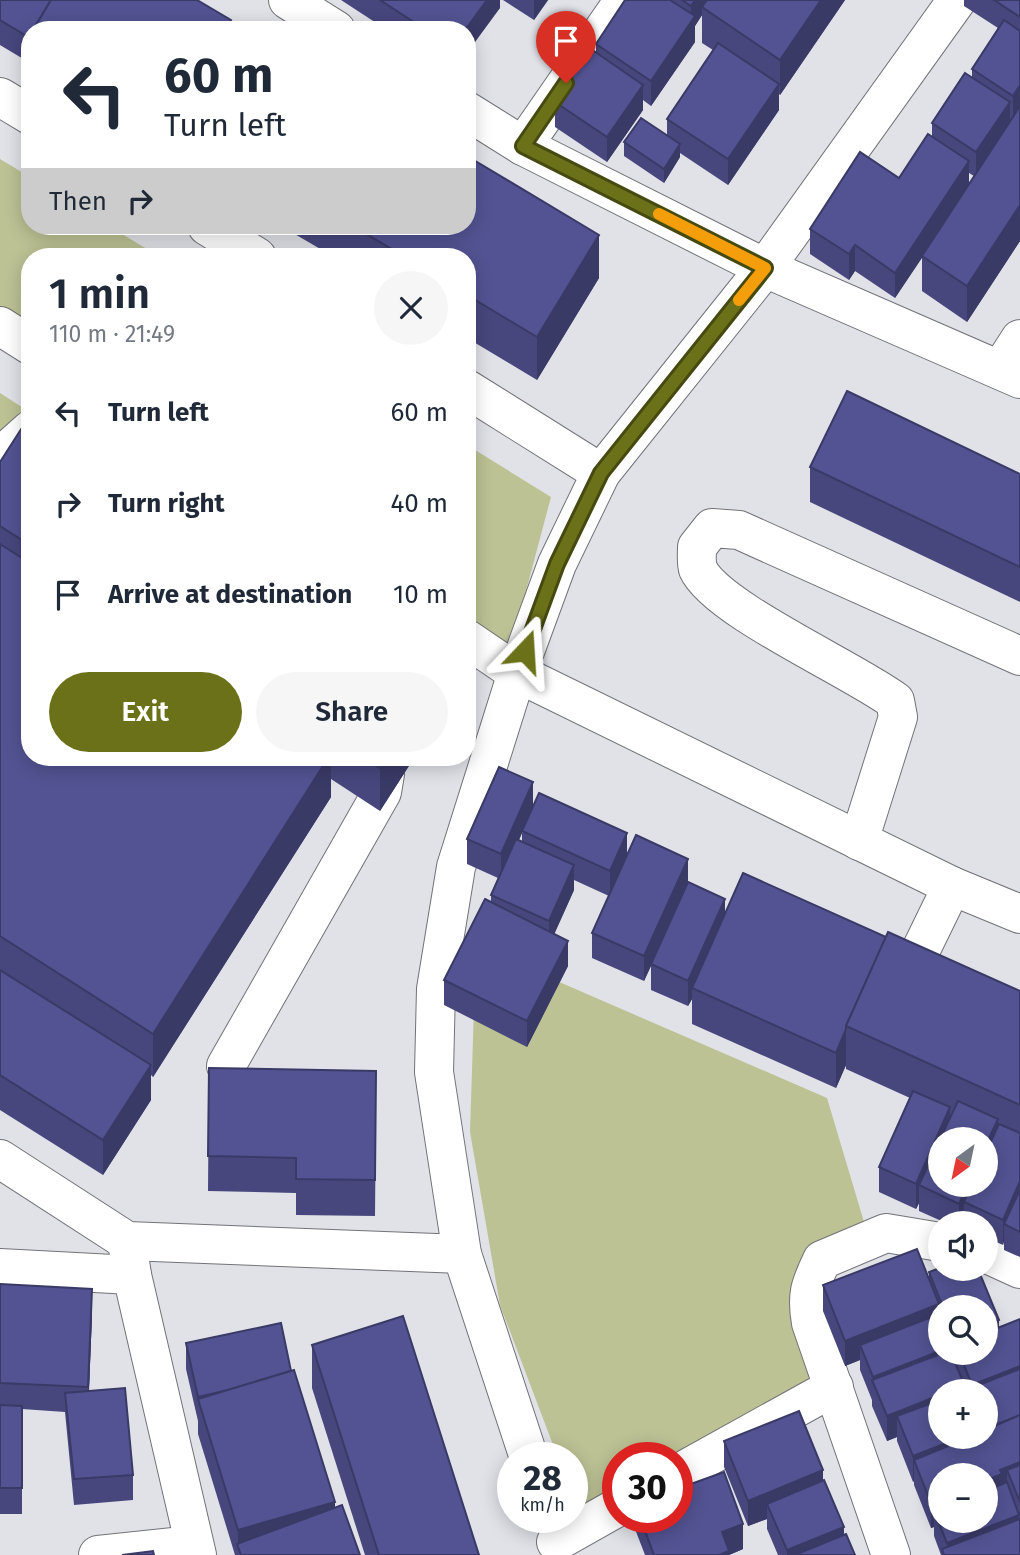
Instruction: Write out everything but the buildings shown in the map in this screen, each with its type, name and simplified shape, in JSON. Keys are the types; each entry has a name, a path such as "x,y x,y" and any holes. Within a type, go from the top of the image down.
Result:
{"street":[{"path":"523,146 624,0"},
{"path":"524,1442 462,1254 434,1072 436,989 456,867 517,673 557,564 601,473 765,268 957,0"},
{"path":"294,13 314,21"},
{"path":"0,97 21,110"},
{"path":"476,117 523,146 765,268 1010,375 1020,338"},
{"path":"222,235 242,248"},
{"path":"0,326 21,339"},
{"path":"476,395 601,473"},
{"path":"0,457 21,438"},
{"path":"859,841 898,717 895,701 877,687 759,621 719,593 698,568 696,547 712,528 739,530 1020,656"},
{"path":"476,645 517,673 952,887 1020,914"},
{"path":"226,1066 382,792 385,774 383,766"},
{"path":"913,966 952,887"},
{"path":"0,1159 130,1258 195,1550 98,1555"},
{"path":"891,1555 811,1323 807,1301 822,1260 886,1233 928,1240"},
{"path":"0,1268 130,1258 462,1254"},
{"path":"998,1260 1020,1269"},
{"path":"693,1465 834,1388"},
{"path":"555,1538 602,1515"}],"green space":[{"path":"0,159 21,172 21,235 124,235 145,248 21,248 21,337 0,324"},
{"path":"0,393 21,406 21,422 0,453"},
{"path":"476,451 551,497 510,651 476,630"},
{"path":"476,946 827,1098 867,1232 800,1296 838,1391 693,1451 693,1442 602,1442 602,1501 588,1507 588,1442 552,1442 500,1305 470,1132"}],"slow traffic":[{"path":"659,214 765,268 739,300"}],"route":[{"path":"525,651 557,564 601,473 765,268 523,146 566,83"}]}
